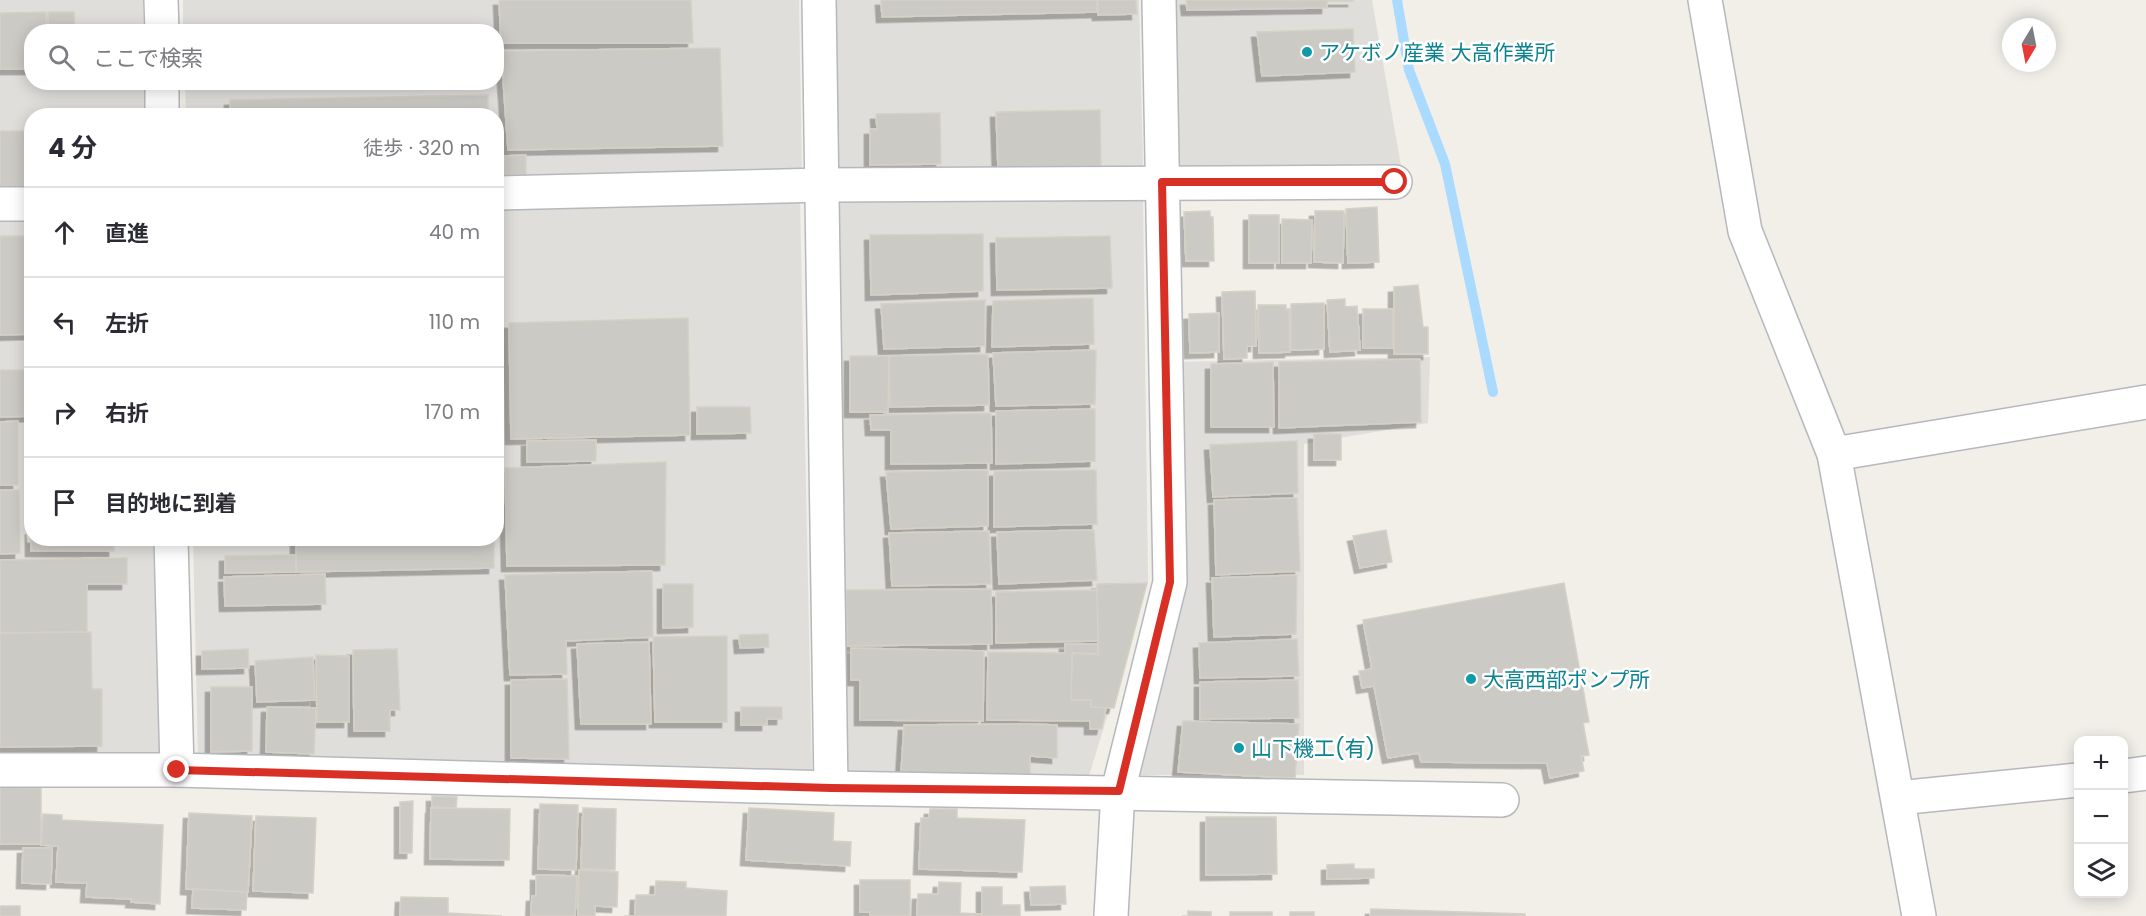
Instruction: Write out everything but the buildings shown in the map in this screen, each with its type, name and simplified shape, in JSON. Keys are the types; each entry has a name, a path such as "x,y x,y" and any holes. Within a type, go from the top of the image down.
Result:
{"street":[{"path":"161,0 162,24"},
{"path":"819,0 831,788"},
{"path":"1111,916 1119,791 1170,582 1159,0"},
{"path":"1705,0 1745,231 1834,454 1919,916"},
{"path":"162,90 162,108"},
{"path":"504,193 823,185 1395,182"},
{"path":"0,204 24,204"},
{"path":"1834,454 2146,402"},
{"path":"171,546 177,770"},
{"path":"0,770 177,770 831,788 1119,791 1502,800"},
{"path":"2128,775 2146,773"},
{"path":"1898,798 2074,780"}],"shaded area":[{"path":"0,0 143,0 144,24 24,24 24,90 145,90 146,108 24,108 24,189 0,189"},
{"path":"183,0 799,0 802,172 504,179 504,108 186,108 185,90 504,90 504,24 183,24"},
{"path":"831,0 1139,0 1143,166 833,172"},
{"path":"1174,0 1372,0 1401,166 1175,169"},
{"path":"1143,199 1148,582 1089,776 846,774 837,202"},
{"path":"800,202 812,773 198,757 193,546 504,546 504,209"},
{"path":"0,221 24,221 24,546 153,546 159,752 0,753"},
{"path":"1430,357 1428,423 1304,444 1304,775 1131,775 1177,583 1170,362"}],"waterway":[{"path":"1397,0 1409,70 1445,164 1493,392"}],"place":[{"name":"アケボノ産業 大高作業所","path":"1307,52"},
{"name":"大高西部ポンプ所","path":"1471,679"},
{"name":"山下機工(有)","path":"1239,748"}],"route":[{"path":"177,770 831,788 1119,791 1170,582 1162,182 1395,182"}]}
